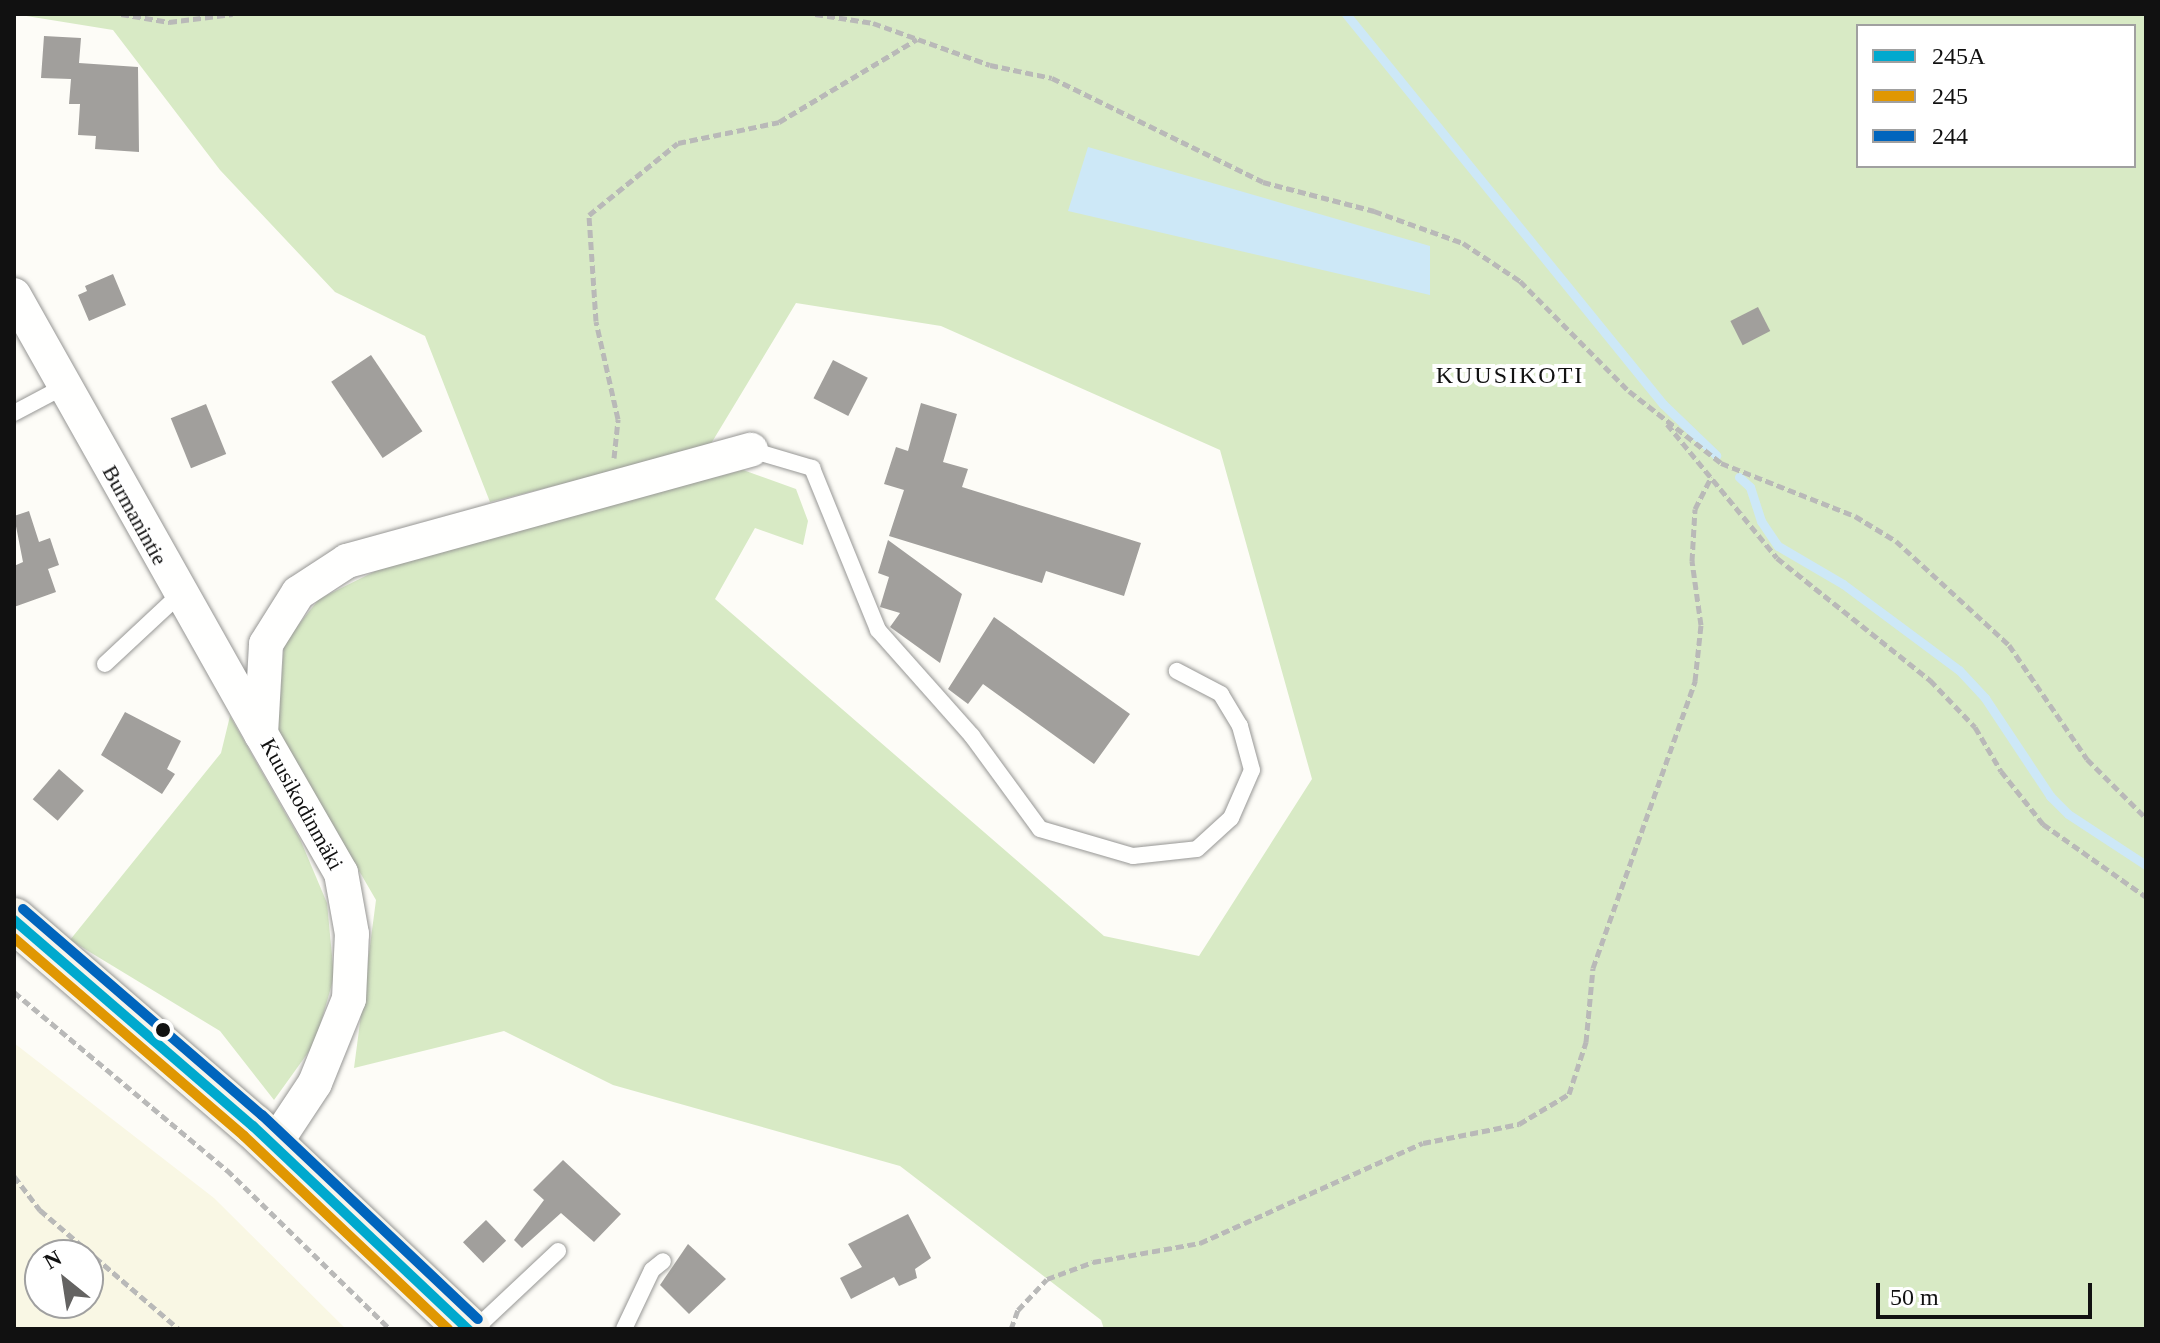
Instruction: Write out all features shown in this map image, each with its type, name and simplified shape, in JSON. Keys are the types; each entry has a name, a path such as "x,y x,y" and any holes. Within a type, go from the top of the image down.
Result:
{"street":[{"name":"Burmanintie","path":"14,295 179,595 261,734"},
{"name":"Kuusikodinmäki","path":"274,1145 315,1083 349,999 352,934 341,873 261,734 266,644 298,593 347,561 610,486 751,450"},
{"path":"14,920 274,1145 468,1329"}],"lane":[{"path":"14,413 65,386"},
{"path":"751,450 812,468 878,630 972,736 1040,829 1133,856 1197,849 1231,818 1252,770 1240,726 1221,694 1177,671"},
{"path":"105,664 179,595"},
{"path":"475,1329 558,1251"},
{"path":"624,1329 652,1270 663,1261"}],"path":[{"path":"121,14 169,22 232,14"},
{"path":"815,14 873,23 990,65 1052,78 1263,182 1374,211 1463,243 1520,281 1629,391 1721,463 1855,516 1896,541 2009,645 2087,759 2146,818"},
{"path":"610,486 618,419 596,321 589,215 678,143 779,122 917,39"},
{"path":"1663,418 1777,558 1930,680 1975,727 2001,771 2043,824 2146,897"},
{"path":"1011,1329 1018,1310 1047,1279 1093,1262 1200,1243 1423,1143 1519,1124 1569,1094 1586,1042 1593,968 1695,681 1701,625 1692,561 1695,509 1711,477"},
{"path":"14,992 227,1170 390,1329"},
{"path":"14,1176 40,1210 179,1329"}],"shaded area":[{"path":"14,1043 214,1198 346,1329 14,1329"}],"green space":[{"path":"14,14 2146,14 2146,1329 1104,1329 1101,1320 900,1166 613,1085 504,1031 354,1068 376,900 278,731 284,643 319,599 402,558 743,470 796,489 808,521 803,545 755,528 715,599 1104,936 1199,956 1312,779 1220,450 941,326 796,303 709,447 490,502 425,336 335,292 220,170 113,30"},
{"path":"230,716 300,839 327,903 334,977 315,1043 274,1100 220,1031 70,940 221,753"}],"water":[{"path":"1088,147 1430,246 1430,295 1068,211"}],"building":[{"path":"44,36 81,38 79,63 138,67 139,152 95,149 96,136 78,135 80,104 69,104 71,79 41,78"},
{"path":"113,274 126,305 89,321 78,295 87,291 85,286"},
{"path":"1758,307 1770,331 1743,345 1730,321"},
{"path":"371,355 422,431 383,458 331,382"},
{"path":"833,360 868,378 848,416 813,398"},
{"path":"921,403 957,414 943,462 968,469 962,487 1141,543 1124,596 1046,571 1042,583 889,536 904,490 884,484 896,447 908,451"},
{"path":"206,404 226,454 191,468 171,418"},
{"path":"29,511 39,542 50,538 59,565 48,569 56,592 14,607 14,566 23,562 14,516"},
{"path":"888,540 962,594 940,663 890,627 900,613 880,607 889,577 878,573"},
{"path":"994,617 1130,714 1094,764 983,684 968,704 948,689"},
{"path":"125,712 181,741 167,769 175,774 162,794 101,755"},
{"path":"59,769 84,791 58,821 33,799"},
{"path":"563,1160 621,1214 594,1242 561,1213 522,1248 514,1240 544,1200 533,1190"},
{"path":"908,1214 931,1258 915,1269 917,1278 899,1286 894,1277 851,1299 840,1278 862,1267 848,1244"},
{"path":"486,1220 506,1241 483,1263 463,1242"},
{"path":"688,1244 726,1279 689,1314 660,1285"}],"waterway":[{"path":"1346,14 1663,404 1716,455"},
{"path":"1739,477 1750,487 1761,521 1778,546 1843,584 1959,670 1985,698 2050,796 2068,814 2146,865"}],"transit line":[{"name":"244","path":"23,909 262,1115 478,1319"},
{"name":"245A","path":"14,920 253,1126 468,1329"},
{"name":"245","path":"14,938 244,1136 448,1329"}],"district":[{"name":"KUUSIKOTI","path":"1510,376"}]}
